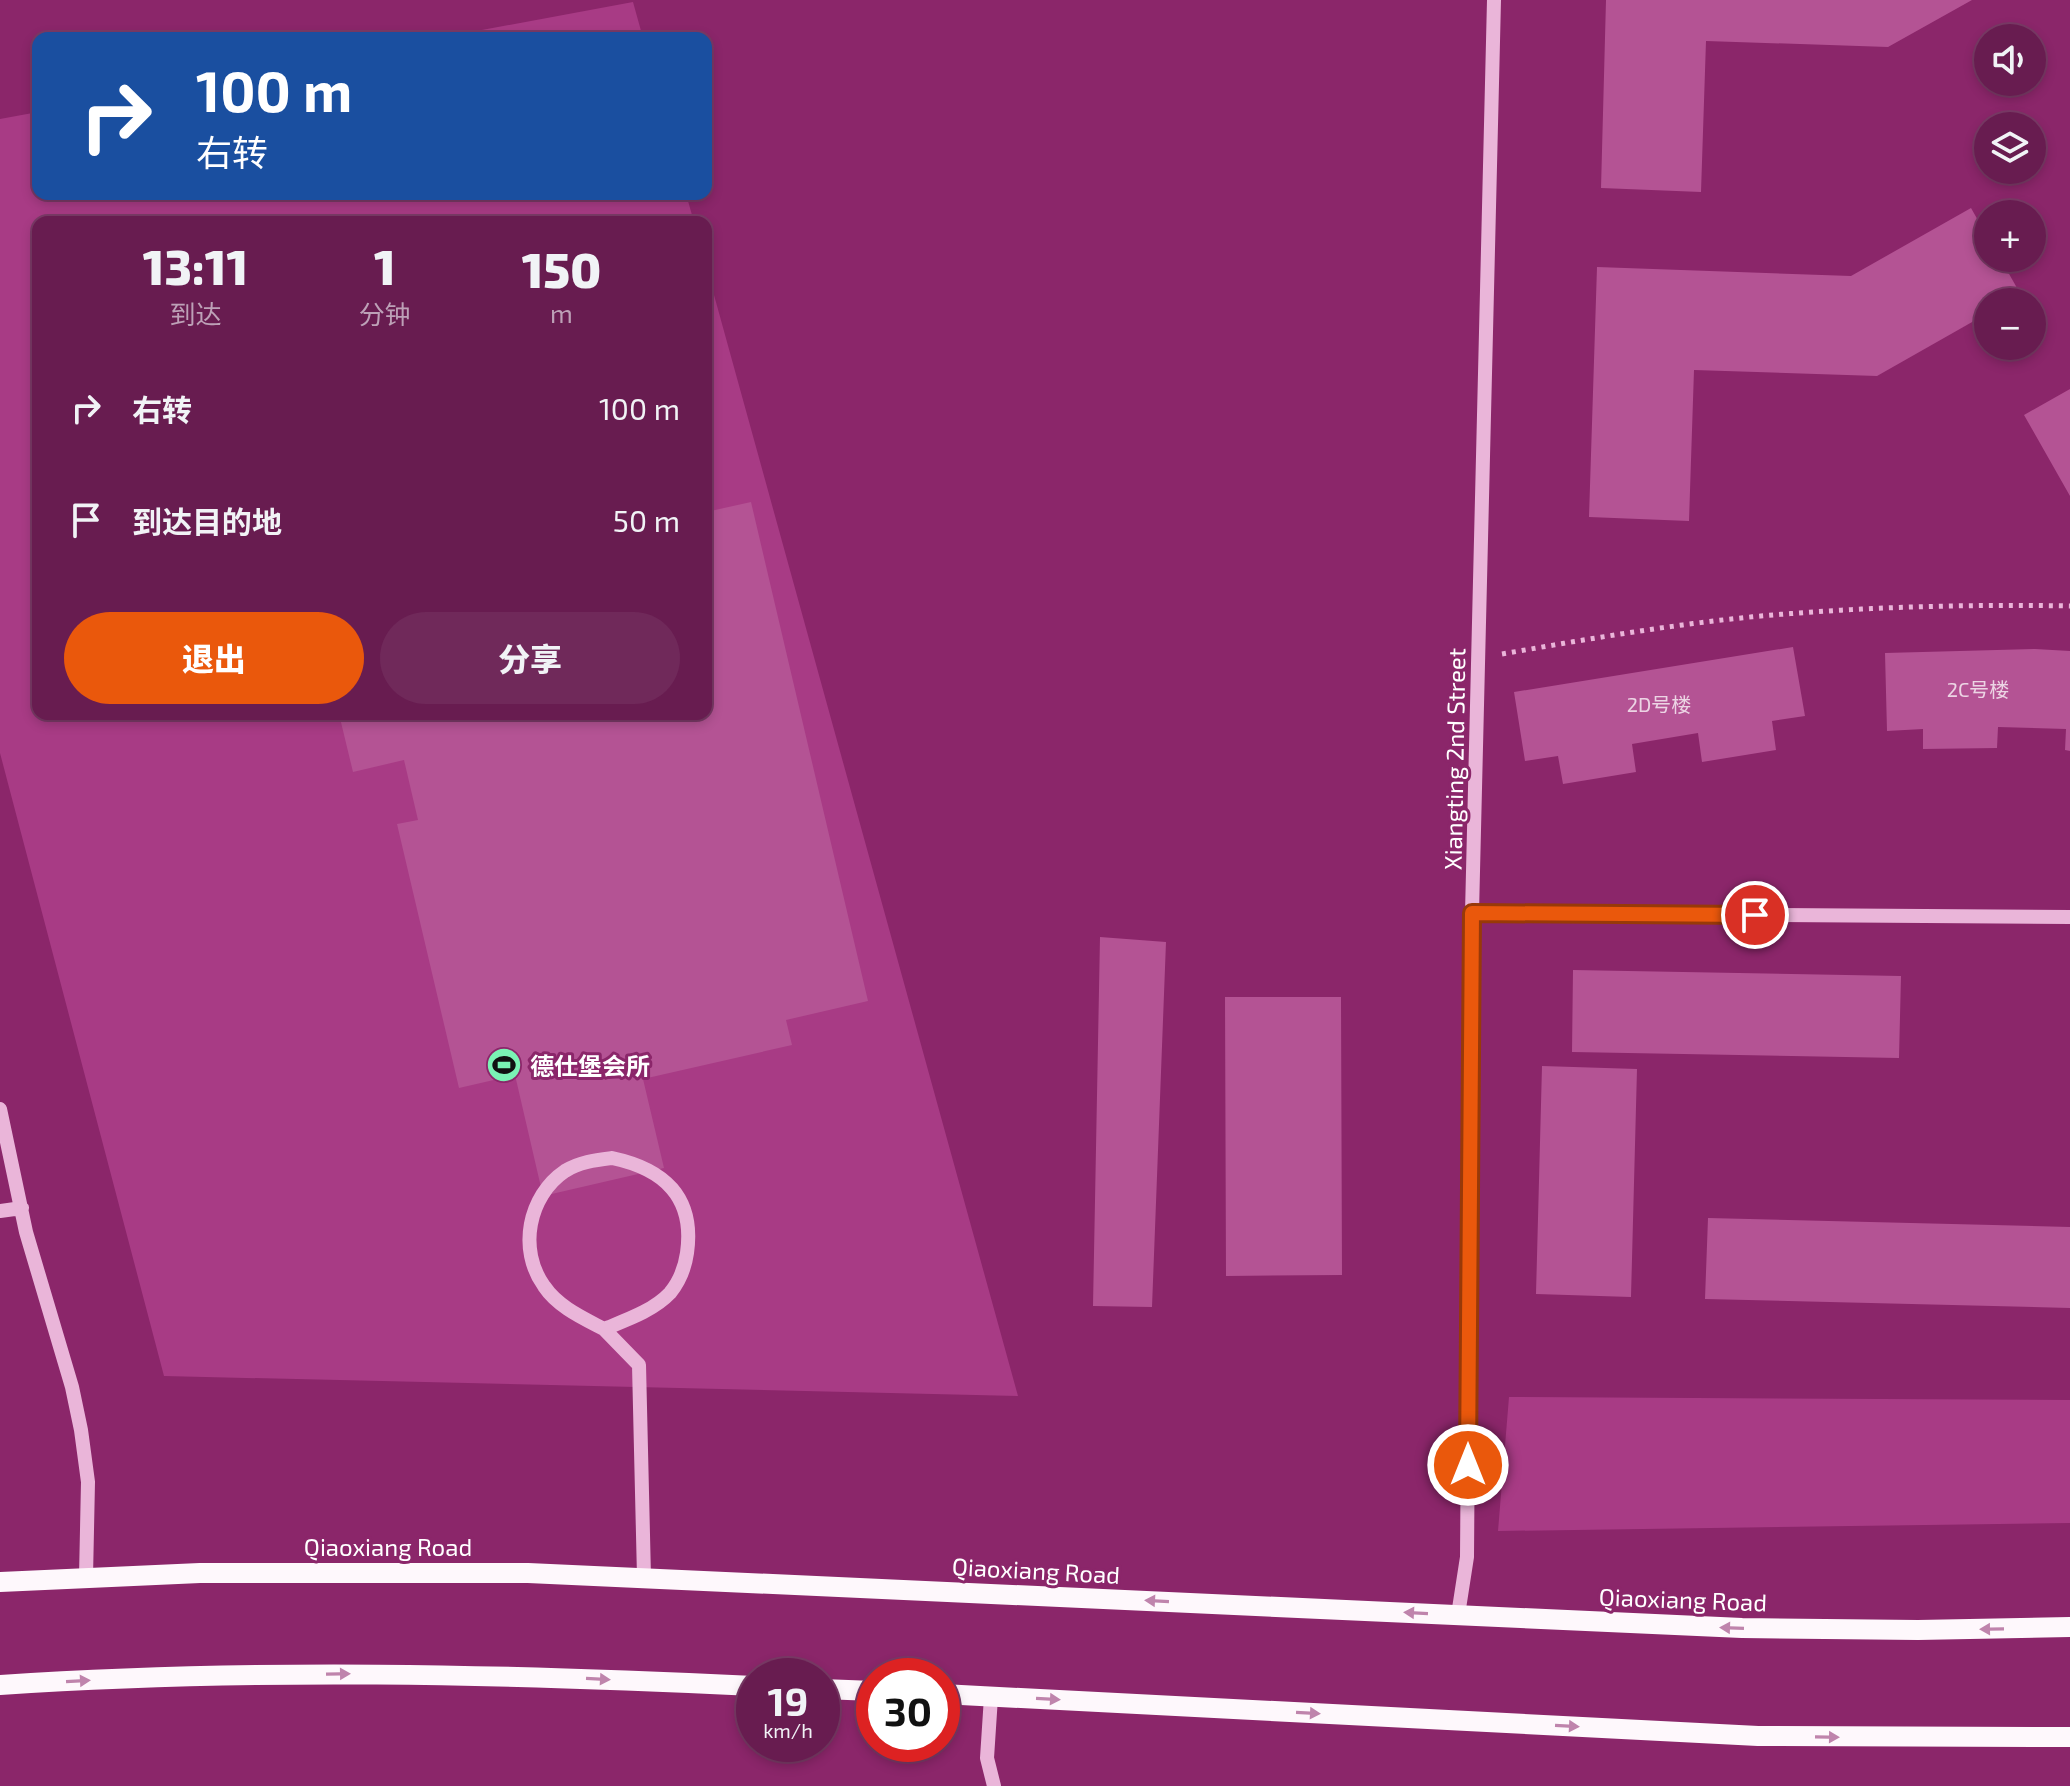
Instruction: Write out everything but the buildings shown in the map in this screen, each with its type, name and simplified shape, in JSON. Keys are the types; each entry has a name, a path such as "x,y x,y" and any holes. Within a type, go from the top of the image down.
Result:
{"main road":[{"name":"Qiaoxiang Road","path":"0,1582 200,1573 430,1571 644,1577 1829,1630 2070,1627"},
{"path":"0,1685 254,1674 374,1673 514,1675 736,1685"},
{"path":"960,1695 1758,1736 2070,1737"}],"street":[{"name":"Xiangting 2nd Street","path":"1458,1615 1467,1557 1472,913 1494,0"},
{"path":"1472,913 2070,917"},
{"path":"0,1109 22,1208 81,1430 88,1482 86,1577"},
{"path":"604,1329 643,1312 670,1293 685,1267 690,1232 683,1204 672,1188 652,1170 612,1158 592,1160 567,1170 549,1185 531,1219 528,1245 532,1263 544,1287 569,1310 604,1329 639,1365 644,1577"},
{"path":"0,1211 22,1208"},
{"path":"991,1697 987,1758 994,1786"}],"path":[{"path":"1478,658 1650,629 1759,616 1963,605 2070,606"}],"shaded area":[{"path":"633,2 641,32 471,32"},
{"name":"德仕堡会所","path":"32,113 32,200 688,200 692,216 32,216 32,720 712,720 712,288 1018,1396 164,1376 0,753 0,119"},
{"path":"1509,1397 2070,1400 2070,1523 1498,1531"}],"place":[{"name":"德仕堡会所","path":"504,1065"}],"route":[{"path":"1468,1465 1472,913 1755,915"}]}
